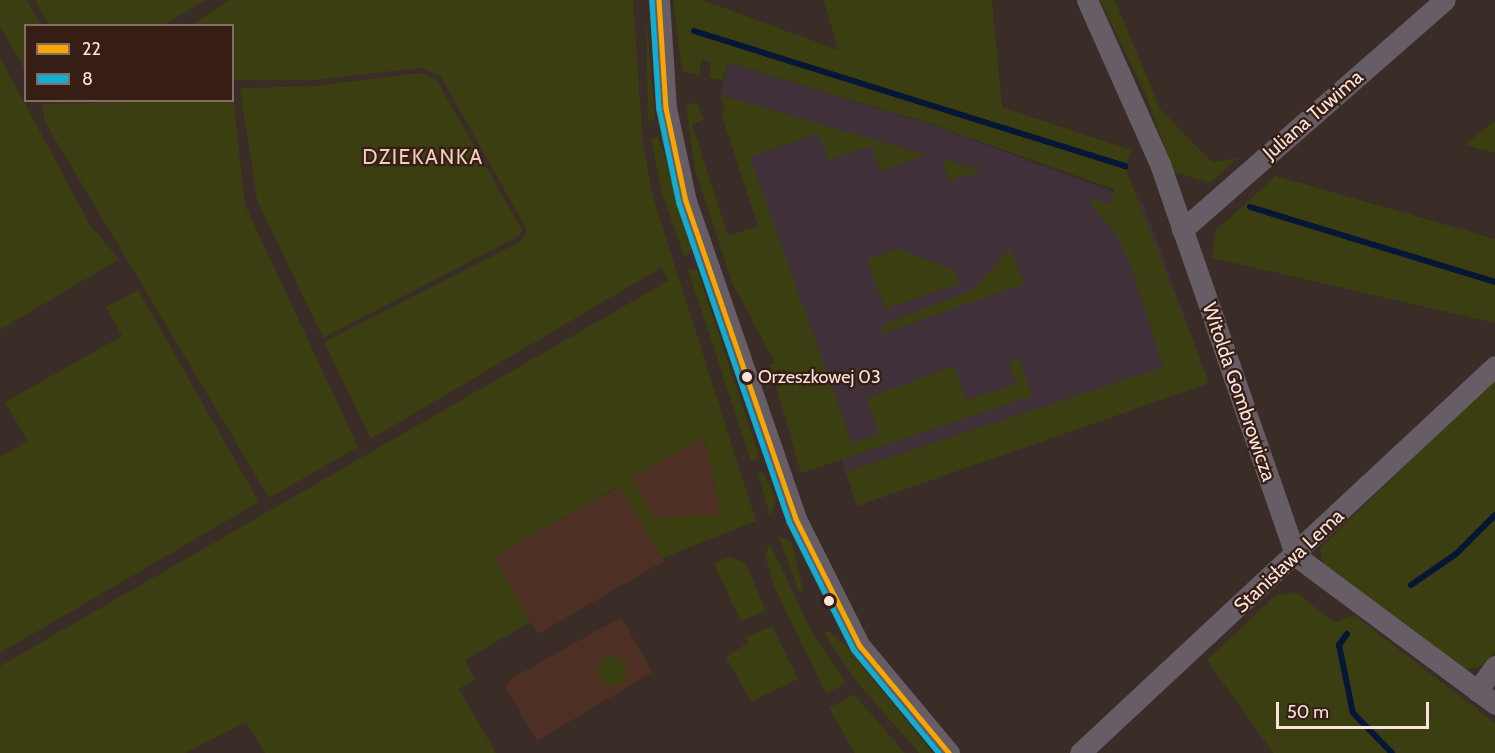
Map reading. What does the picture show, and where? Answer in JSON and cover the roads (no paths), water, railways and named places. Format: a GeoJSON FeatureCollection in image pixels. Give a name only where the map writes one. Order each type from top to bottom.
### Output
{"type":"FeatureCollection","features":[{"type":"Feature","properties":{"kind":"street"},"geometry":{"type":"LineString","coordinates":[[660,0],[666,108],[686,201],[796,519],[860,646],[949,753]]}},
{"type":"Feature","properties":{"kind":"street","name":"Witolda Gombrowicza"},"geometry":{"type":"LineString","coordinates":[[1087,0],[1127,80],[1296,556]]}},
{"type":"Feature","properties":{"kind":"street","name":"Juliana Tuwima"},"geometry":{"type":"LineString","coordinates":[[1182,230],[1445,0]]}},
{"type":"Feature","properties":{"kind":"street","name":"Stanisława Lema"},"geometry":{"type":"LineString","coordinates":[[1080,753],[1296,556],[1495,366]]}},
{"type":"Feature","properties":{"kind":"street"},"geometry":{"type":"LineString","coordinates":[[1296,556],[1495,704]]}},
{"type":"Feature","properties":{"kind":"street"},"geometry":{"type":"LineString","coordinates":[[1477,691],[1495,666]]}},
{"type":"Feature","properties":{"kind":"waterway"},"geometry":{"type":"LineString","coordinates":[[694,31],[1125,166]]}},
{"type":"Feature","properties":{"kind":"waterway"},"geometry":{"type":"LineString","coordinates":[[1250,207],[1495,282]]}},
{"type":"Feature","properties":{"kind":"waterway"},"geometry":{"type":"LineString","coordinates":[[1411,585],[1456,554],[1495,515]]}},
{"type":"Feature","properties":{"kind":"waterway"},"geometry":{"type":"LineString","coordinates":[[1347,634],[1339,645],[1353,713],[1392,753]]}},
{"type":"Feature","properties":{"kind":"place","name":"Orzeszkowej 03"},"geometry":{"type":"Point","coordinates":[747,377]}},
{"type":"Feature","properties":{"kind":"district","name":"DZIEKANKA"},"geometry":{"type":"Point","coordinates":[423,157]}}]}
